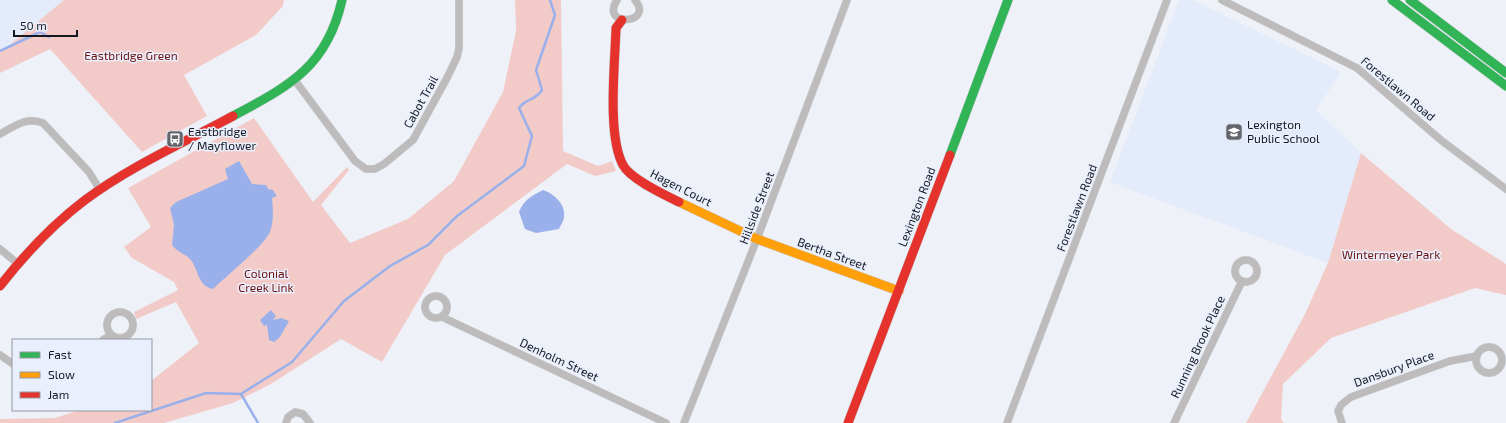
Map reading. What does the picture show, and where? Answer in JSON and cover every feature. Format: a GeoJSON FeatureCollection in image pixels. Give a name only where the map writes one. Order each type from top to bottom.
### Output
{"type":"FeatureCollection","features":[{"type":"Feature","properties":{"kind":"street"},"geometry":{"type":"LineString","coordinates":[[0,286],[17,263],[67,214],[100,190],[150,160],[245,110],[308,69],[331,35],[342,0]]}},
{"type":"Feature","properties":{"kind":"street","name":"Cabot Trail"},"geometry":{"type":"LineString","coordinates":[[294,79],[355,162],[366,169],[375,169],[384,164],[413,140],[448,76],[459,48],[459,0]]}},
{"type":"Feature","properties":{"kind":"street"},"geometry":{"type":"LineString","coordinates":[[617,0],[614,6],[614,11],[622,20],[630,20],[637,14],[638,7],[635,0]]}},
{"type":"Feature","properties":{"kind":"street","name":"Hillside Street"},"geometry":{"type":"LineString","coordinates":[[684,423],[757,239],[847,0]]}},
{"type":"Feature","properties":{"kind":"street","name":"Lexington Road"},"geometry":{"type":"LineString","coordinates":[[848,423],[1008,0]]}},
{"type":"Feature","properties":{"kind":"street","name":"Forestlawn Road"},"geometry":{"type":"LineString","coordinates":[[1007,423],[1167,0]]}},
{"type":"Feature","properties":{"kind":"street","name":"Forestlawn Road"},"geometry":{"type":"LineString","coordinates":[[1222,0],[1357,68],[1442,141],[1506,189]]}},
{"type":"Feature","properties":{"kind":"street"},"geometry":{"type":"LineString","coordinates":[[1392,0],[1506,86]]}},
{"type":"Feature","properties":{"kind":"street"},"geometry":{"type":"LineString","coordinates":[[1410,0],[1506,73]]}},
{"type":"Feature","properties":{"kind":"street","name":"Hagen Court"},"geometry":{"type":"LineString","coordinates":[[622,20],[616,28],[614,138],[623,166],[653,189],[757,239]]}},
{"type":"Feature","properties":{"kind":"street"},"geometry":{"type":"LineString","coordinates":[[0,134],[24,122],[34,120],[43,123],[89,172],[100,190]]}},
{"type":"Feature","properties":{"kind":"street","name":"Bertha Street"},"geometry":{"type":"LineString","coordinates":[[757,239],[898,291]]}},
{"type":"Feature","properties":{"kind":"street"},"geometry":{"type":"LineString","coordinates":[[0,249],[17,263]]}},
{"type":"Feature","properties":{"kind":"street","name":"Running Brook Place"},"geometry":{"type":"LineString","coordinates":[[1174,423],[1242,281]]}},
{"type":"Feature","properties":{"kind":"street","name":"Denholm Street"},"geometry":{"type":"LineString","coordinates":[[442,317],[666,423]]}},
{"type":"Feature","properties":{"kind":"street"},"geometry":{"type":"LineString","coordinates":[[105,339],[111,335]]}},
{"type":"Feature","properties":{"kind":"street"},"geometry":{"type":"LineString","coordinates":[[0,355],[12,363]]}},
{"type":"Feature","properties":{"kind":"street","name":"Dansbury Place"},"geometry":{"type":"LineString","coordinates":[[1342,423],[1338,411],[1341,404],[1350,397],[1450,361],[1477,356]]}},
{"type":"Feature","properties":{"kind":"street"},"geometry":{"type":"LineString","coordinates":[[286,423],[288,417],[295,412],[303,414],[310,423]]}},
{"type":"Feature","properties":{"kind":"shaded area"},"geometry":{"type":"Polygon","coordinates":[[[0,0],[64,0],[0,53],[0,0]]]}},
{"type":"Feature","properties":{"kind":"shaded area","name":"Lexington Public School"},"geometry":{"type":"Polygon","coordinates":[[[1179,0],[1193,0],[1341,72],[1316,110],[1361,153],[1328,263],[1110,182],[1179,0]]]}},
{"type":"Feature","properties":{"kind":"green space","name":"Eastbridge Green"},"geometry":{"type":"Polygon","coordinates":[[[64,0],[284,0],[283,6],[256,35],[184,75],[207,116],[142,152],[50,49],[0,73],[0,53],[64,0]]]}},
{"type":"Feature","properties":{"kind":"green space","name":"Colonial Creek Link"},"geometry":{"type":"Polygon","coordinates":[[[515,0],[561,0],[563,151],[598,166],[612,161],[616,171],[595,176],[567,164],[445,255],[382,362],[341,339],[271,384],[233,403],[164,423],[0,423],[0,419],[55,418],[76,411],[152,411],[152,380],[199,343],[176,302],[136,319],[134,312],[178,290],[174,282],[132,258],[124,247],[151,227],[128,188],[254,118],[313,202],[347,167],[349,170],[321,205],[350,243],[408,219],[454,181],[503,92],[516,31],[515,0]]]}},
{"type":"Feature","properties":{"kind":"green space","name":"Wintermeyer Park"},"geometry":{"type":"Polygon","coordinates":[[[1361,153],[1451,229],[1506,264],[1506,295],[1475,288],[1331,338],[1283,384],[1281,419],[1284,423],[1246,423],[1305,314],[1328,263],[1361,153]]]}},
{"type":"Feature","properties":{"kind":"water"},"geometry":{"type":"Polygon","coordinates":[[[239,161],[252,184],[266,185],[269,190],[272,189],[277,196],[272,198],[272,224],[270,232],[260,245],[213,289],[201,281],[190,259],[172,245],[174,225],[170,208],[176,202],[228,179],[225,169],[239,161]]]}},
{"type":"Feature","properties":{"kind":"water"},"geometry":{"type":"Polygon","coordinates":[[[543,190],[555,197],[561,204],[564,212],[564,219],[559,229],[536,233],[525,229],[519,212],[523,204],[528,199],[543,190]]]}},
{"type":"Feature","properties":{"kind":"water"},"geometry":{"type":"Polygon","coordinates":[[[271,310],[276,316],[273,320],[281,318],[289,321],[280,337],[274,342],[269,340],[267,325],[264,326],[260,320],[271,310]]]}},
{"type":"Feature","properties":{"kind":"waterway"},"geometry":{"type":"LineString","coordinates":[[152,411],[206,393],[241,394],[292,362],[344,301],[390,266],[428,245],[457,216],[524,166],[532,136],[519,108],[539,94],[542,90],[536,70],[555,15],[550,0]]}},
{"type":"Feature","properties":{"kind":"waterway"},"geometry":{"type":"LineString","coordinates":[[0,51],[40,32],[49,37]]}},
{"type":"Feature","properties":{"kind":"waterway"},"geometry":{"type":"LineString","coordinates":[[241,394],[258,423]]}},
{"type":"Feature","properties":{"kind":"waterway"},"geometry":{"type":"LineString","coordinates":[[115,423],[151,411]]}},
{"type":"Feature","properties":{"kind":"traffic: fast"},"geometry":{"type":"LineString","coordinates":[[233,116],[272,95],[303,72],[316,58],[327,42],[342,0]]}},
{"type":"Feature","properties":{"kind":"traffic: fast"},"geometry":{"type":"LineString","coordinates":[[950,155],[1008,0]]}},
{"type":"Feature","properties":{"kind":"traffic: fast"},"geometry":{"type":"LineString","coordinates":[[1392,0],[1506,86]]}},
{"type":"Feature","properties":{"kind":"traffic: fast"},"geometry":{"type":"LineString","coordinates":[[1410,0],[1506,73]]}},
{"type":"Feature","properties":{"kind":"traffic: slow"},"geometry":{"type":"LineString","coordinates":[[679,202],[757,239],[899,291]]}},
{"type":"Feature","properties":{"kind":"traffic: jam"},"geometry":{"type":"LineString","coordinates":[[622,20],[616,28],[613,99],[613,118],[618,152],[623,165],[633,176],[648,186],[679,202]]}},
{"type":"Feature","properties":{"kind":"traffic: jam"},"geometry":{"type":"LineString","coordinates":[[0,286],[40,240],[61,219],[85,200],[120,176],[233,116]]}},
{"type":"Feature","properties":{"kind":"traffic: jam"},"geometry":{"type":"LineString","coordinates":[[848,423],[950,155]]}},
{"type":"Feature","properties":{"kind":"place","name":"Lexington Public School"},"geometry":{"type":"Point","coordinates":[1234,132]}},
{"type":"Feature","properties":{"kind":"place","name":"Eastbridge / Mayflower"},"geometry":{"type":"Point","coordinates":[175,139]}}]}
